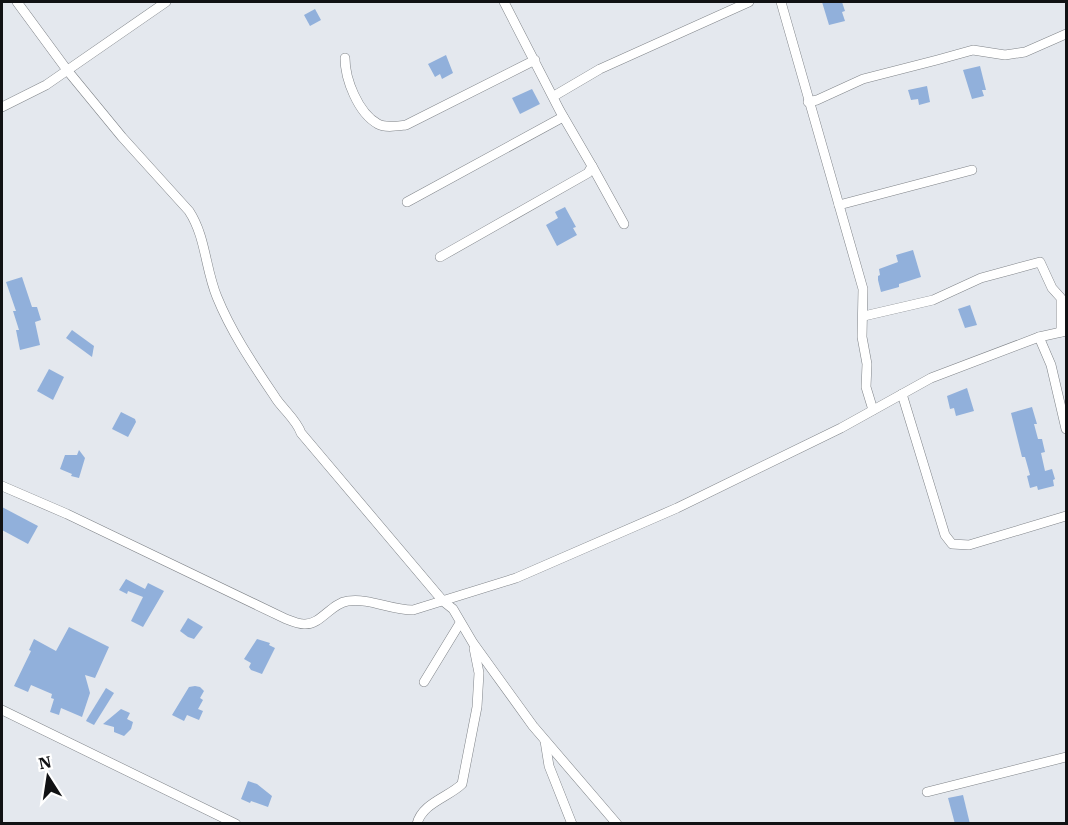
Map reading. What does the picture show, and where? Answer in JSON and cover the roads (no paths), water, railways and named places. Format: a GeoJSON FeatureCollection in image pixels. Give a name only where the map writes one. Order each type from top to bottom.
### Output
{"type":"FeatureCollection","features":[{"type":"Feature","properties":{"kind":"street"},"geometry":{"type":"LineString","coordinates":[[17,2],[67,70],[196,222],[201,234],[210,278],[221,305],[247,354],[284,410],[299,427],[301,434],[443,601],[453,609],[473,643],[545,740],[617,824]]}},
{"type":"Feature","properties":{"kind":"street"},"geometry":{"type":"LineString","coordinates":[[504,2],[563,117],[624,224]]}},
{"type":"Feature","properties":{"kind":"street"},"geometry":{"type":"LineString","coordinates":[[554,96],[600,69],[748,2]]}},
{"type":"Feature","properties":{"kind":"street"},"geometry":{"type":"LineString","coordinates":[[781,2],[863,289],[862,337],[867,364],[866,387],[873,410]]}},
{"type":"Feature","properties":{"kind":"street"},"geometry":{"type":"LineString","coordinates":[[2,107],[46,85],[160,3]]}},
{"type":"Feature","properties":{"kind":"street"},"geometry":{"type":"LineString","coordinates":[[808,102],[863,79],[946,57],[973,50],[1005,55],[1025,52],[1066,34]]}},
{"type":"Feature","properties":{"kind":"street"},"geometry":{"type":"LineString","coordinates":[[345,58],[348,84],[366,114],[378,124],[385,126],[406,125],[535,60]]}},
{"type":"Feature","properties":{"kind":"street"},"geometry":{"type":"LineString","coordinates":[[407,202],[563,117]]}},
{"type":"Feature","properties":{"kind":"street"},"geometry":{"type":"LineString","coordinates":[[440,257],[588,172],[592,166]]}},
{"type":"Feature","properties":{"kind":"street"},"geometry":{"type":"LineString","coordinates":[[839,205],[972,170]]}},
{"type":"Feature","properties":{"kind":"street"},"geometry":{"type":"LineString","coordinates":[[2,486],[67,514],[286,619],[301,624],[311,623],[344,601],[369,601],[403,610],[412,610],[516,578],[677,508],[841,428],[932,378],[1064,331],[1061,298],[1052,288],[1040,262],[981,278],[933,300],[864,316]]}},
{"type":"Feature","properties":{"kind":"street"},"geometry":{"type":"LineString","coordinates":[[1039,338],[1051,365],[1066,429]]}},
{"type":"Feature","properties":{"kind":"street"},"geometry":{"type":"LineString","coordinates":[[902,394],[945,535],[952,544],[969,545],[1066,516]]}},
{"type":"Feature","properties":{"kind":"street"},"geometry":{"type":"LineString","coordinates":[[424,682],[460,623]]}},
{"type":"Feature","properties":{"kind":"street"},"geometry":{"type":"LineString","coordinates":[[417,824],[427,807],[454,792],[462,784],[477,707],[479,673],[473,643]]}},
{"type":"Feature","properties":{"kind":"street"},"geometry":{"type":"LineString","coordinates":[[2,710],[237,824]]}},
{"type":"Feature","properties":{"kind":"street"},"geometry":{"type":"LineString","coordinates":[[545,740],[549,766],[572,824]]}},
{"type":"Feature","properties":{"kind":"street"},"geometry":{"type":"LineString","coordinates":[[927,792],[1066,758]]}}]}
